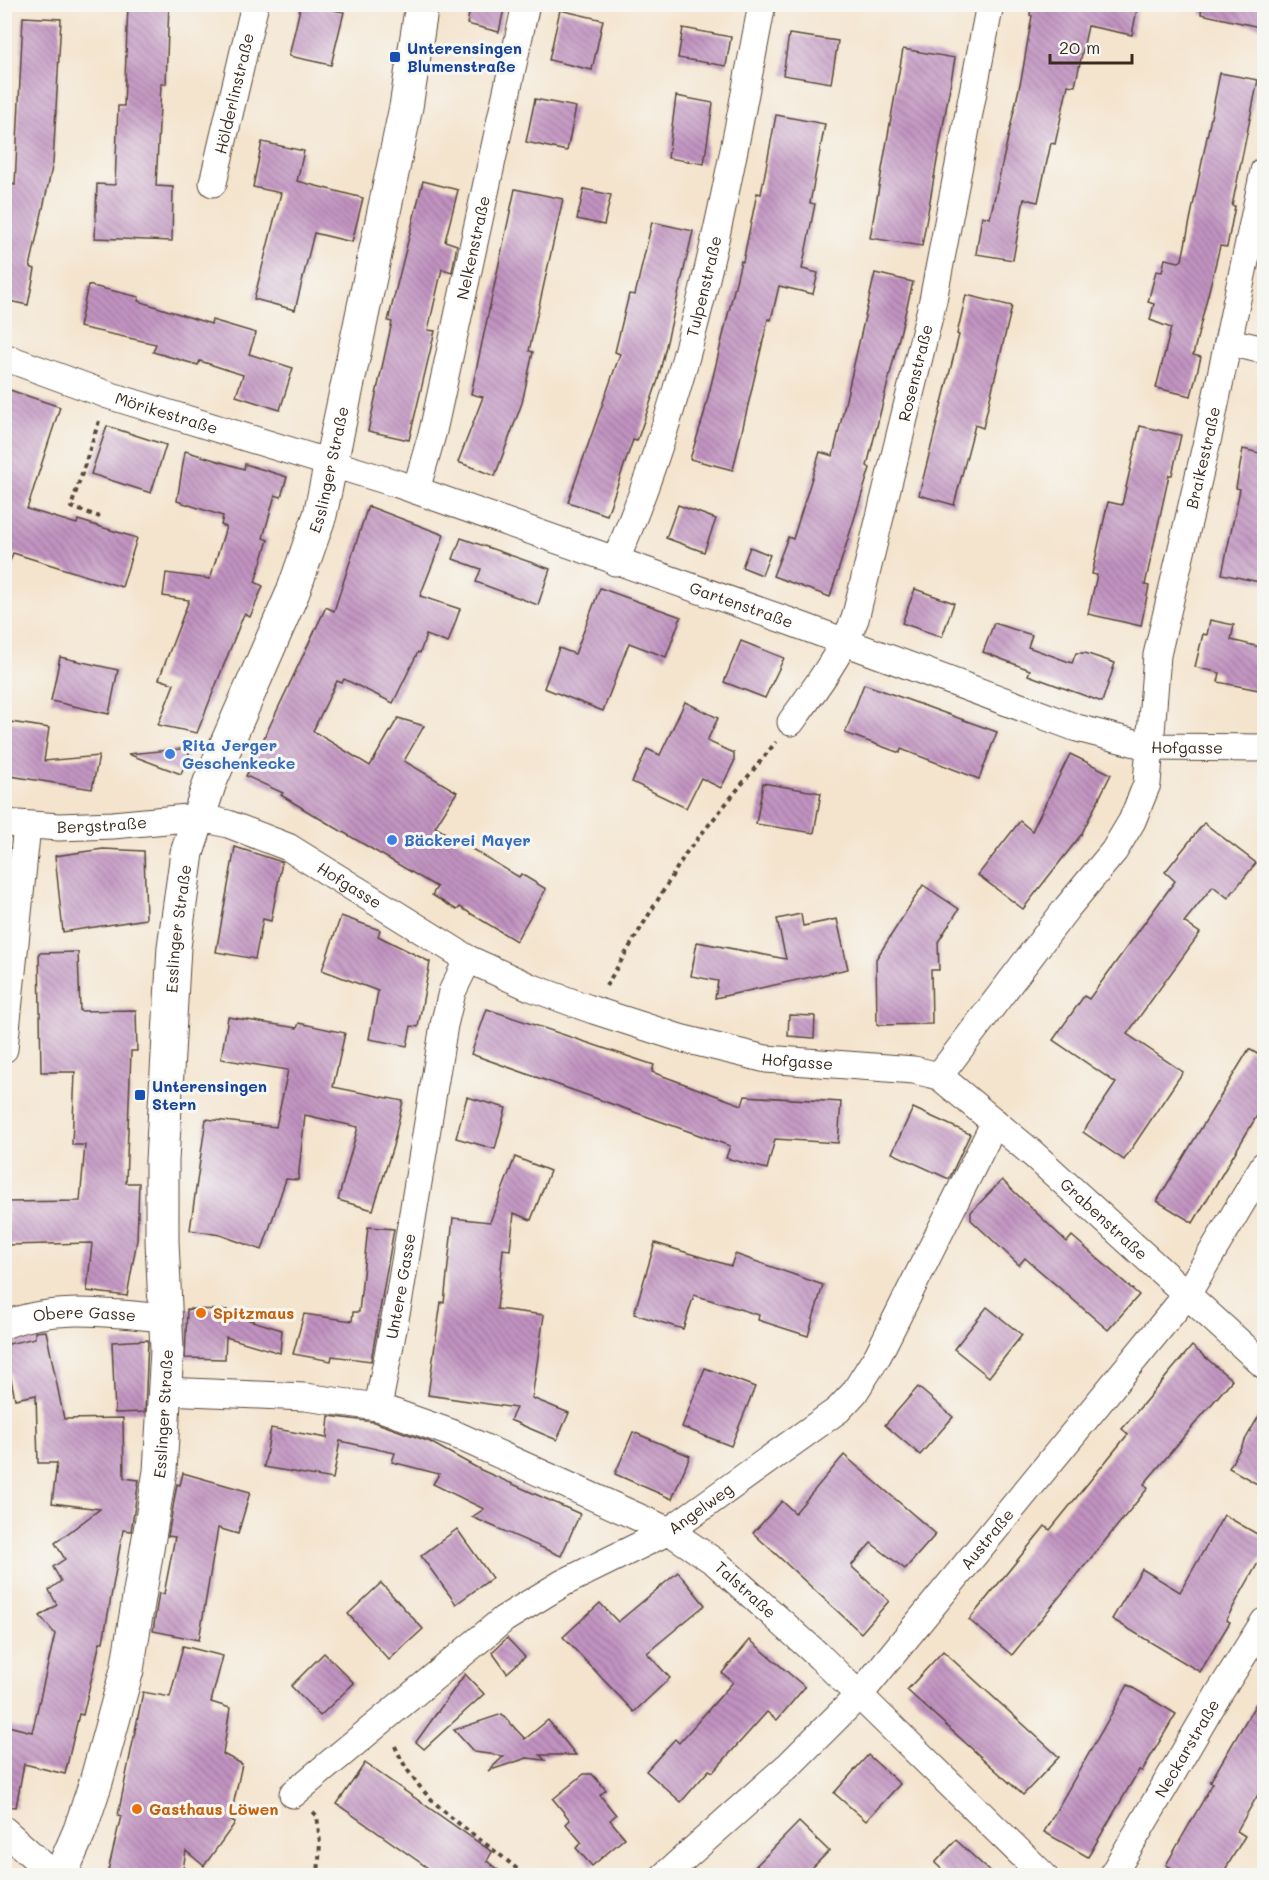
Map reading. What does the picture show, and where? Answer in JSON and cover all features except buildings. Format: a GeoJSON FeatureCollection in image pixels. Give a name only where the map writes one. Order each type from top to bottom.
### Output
{"type":"FeatureCollection","features":[{"type":"Feature","properties":{"kind":"street","name":"Hölderlinstraße"},"geometry":{"type":"LineString","coordinates":[[213,183],[255,4]]}},
{"type":"Feature","properties":{"kind":"street","name":"Esslinger Straße"},"geometry":{"type":"LineString","coordinates":[[58,1875],[80,1830],[127,1670],[160,1471],[166,1391],[166,1318],[161,1207],[172,987],[181,885],[198,817],[222,751],[310,549],[332,465],[406,107],[422,4]]}},
{"type":"Feature","properties":{"kind":"street","name":"Nelkenstraße"},"geometry":{"type":"LineString","coordinates":[[417,490],[434,431],[526,4]]}},
{"type":"Feature","properties":{"kind":"street","name":"Tulpenstraße"},"geometry":{"type":"LineString","coordinates":[[615,562],[656,460],[701,304],[731,168],[762,4]]}},
{"type":"Feature","properties":{"kind":"street","name":"Rosenstraße"},"geometry":{"type":"LineString","coordinates":[[791,722],[845,642],[865,581],[933,300],[990,4]]}},
{"type":"Feature","properties":{"kind":"street","name":"Braikestraße"},"geometry":{"type":"LineString","coordinates":[[1151,747],[1153,689],[1157,656],[1229,342],[1264,171]]}},
{"type":"Feature","properties":{"kind":"street"},"geometry":{"type":"LineString","coordinates":[[1229,342],[1264,350]]}},
{"type":"Feature","properties":{"kind":"street","name":"Mörikestraße"},"geometry":{"type":"LineString","coordinates":[[4,357],[108,395],[332,465]]}},
{"type":"Feature","properties":{"kind":"street","name":"Gartenstraße"},"geometry":{"type":"LineString","coordinates":[[332,465],[417,490],[845,642],[1049,719],[1151,747]]}},
{"type":"Feature","properties":{"kind":"street","name":"Hofgasse"},"geometry":{"type":"LineString","coordinates":[[198,817],[238,827],[288,847],[468,958],[530,987],[593,1010],[680,1038],[766,1059],[914,1070],[939,1076],[1125,836],[1147,784],[1151,747],[1264,748]]}},
{"type":"Feature","properties":{"kind":"street","name":"Bergstraße"},"geometry":{"type":"LineString","coordinates":[[16,824],[113,825],[198,817]]}},
{"type":"Feature","properties":{"kind":"street"},"geometry":{"type":"LineString","coordinates":[[4,1049],[16,824]]}},
{"type":"Feature","properties":{"kind":"street","name":"Untere Gasse"},"geometry":{"type":"LineString","coordinates":[[378,1407],[399,1298],[444,1025],[452,992],[468,958]]}},
{"type":"Feature","properties":{"kind":"street","name":"Grabenstraße"},"geometry":{"type":"LineString","coordinates":[[939,1076],[1058,1176],[1186,1296],[1264,1365]]}},
{"type":"Feature","properties":{"kind":"street","name":"Angelweg"},"geometry":{"type":"LineString","coordinates":[[293,1794],[473,1643],[534,1599],[669,1531],[818,1425],[855,1393],[878,1355],[994,1122]]}},
{"type":"Feature","properties":{"kind":"street","name":"Austraße"},"geometry":{"type":"LineString","coordinates":[[664,1875],[790,1764],[860,1694],[1186,1296],[1264,1165]]}},
{"type":"Feature","properties":{"kind":"street","name":"Obere Gasse"},"geometry":{"type":"LineString","coordinates":[[4,1325],[23,1318],[57,1312],[166,1318]]}},
{"type":"Feature","properties":{"kind":"street"},"geometry":{"type":"LineString","coordinates":[[166,1391],[305,1397],[378,1407]]}},
{"type":"Feature","properties":{"kind":"street","name":"Talstraße"},"geometry":{"type":"LineString","coordinates":[[378,1407],[454,1434],[669,1531],[715,1562],[860,1694],[1044,1875]]}},
{"type":"Feature","properties":{"kind":"street","name":"Neckarstraße"},"geometry":{"type":"LineString","coordinates":[[1112,1875],[1218,1695],[1264,1622]]}},
{"type":"Feature","properties":{"kind":"street"},"geometry":{"type":"LineString","coordinates":[[4,1830],[58,1875]]}},
{"type":"Feature","properties":{"kind":"path"},"geometry":{"type":"LineString","coordinates":[[100,518],[71,507],[108,395]]}},
{"type":"Feature","properties":{"kind":"path"},"geometry":{"type":"LineString","coordinates":[[593,1010],[635,934],[686,853],[791,722]]}},
{"type":"Feature","properties":{"kind":"path"},"geometry":{"type":"LineString","coordinates":[[379,1723],[417,1786],[440,1808],[525,1875]]}},
{"type":"Feature","properties":{"kind":"path"},"geometry":{"type":"LineString","coordinates":[[293,1794],[317,1816],[320,1843],[318,1875]]}},
{"type":"Feature","properties":{"kind":"place","name":"Unterensingen Blumenstraße"},"geometry":{"type":"Point","coordinates":[395,57]}},
{"type":"Feature","properties":{"kind":"place","name":"Rita Jerger Geschenkecke"},"geometry":{"type":"Point","coordinates":[170,754]}},
{"type":"Feature","properties":{"kind":"place","name":"Bäckerei Mayer"},"geometry":{"type":"Point","coordinates":[392,840]}},
{"type":"Feature","properties":{"kind":"place","name":"Unterensingen Stern"},"geometry":{"type":"Point","coordinates":[140,1095]}},
{"type":"Feature","properties":{"kind":"place","name":"Spitzmaus"},"geometry":{"type":"Point","coordinates":[201,1313]}},
{"type":"Feature","properties":{"kind":"place","name":"Gasthaus Löwen"},"geometry":{"type":"Point","coordinates":[137,1809]}}]}
